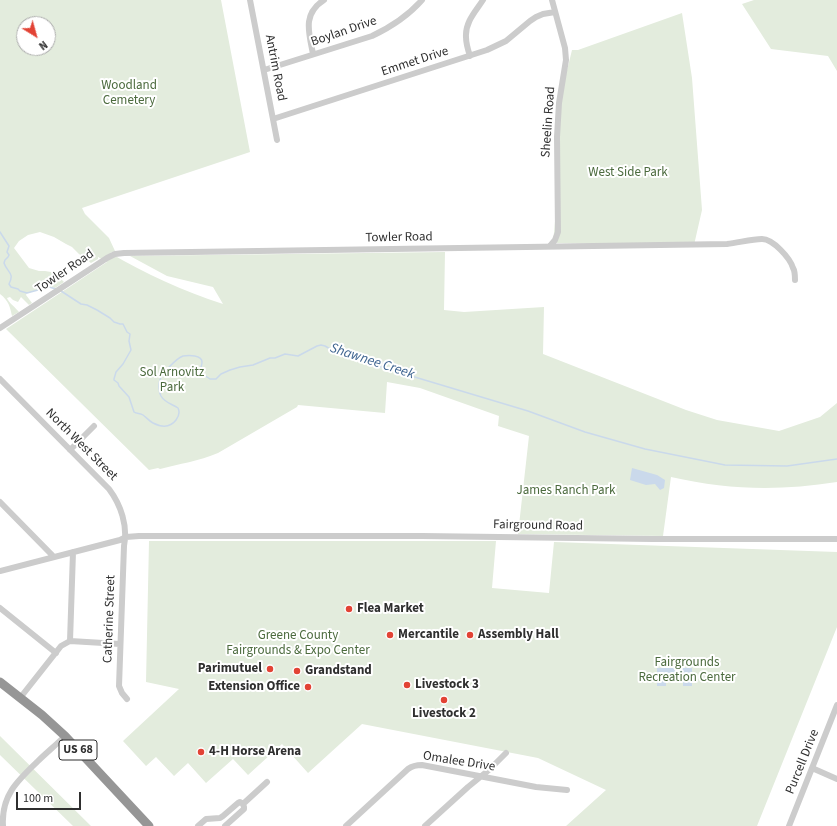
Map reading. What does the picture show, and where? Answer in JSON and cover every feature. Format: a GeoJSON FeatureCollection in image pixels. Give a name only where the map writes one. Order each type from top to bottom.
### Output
{"type":"FeatureCollection","features":[{"type":"Feature","properties":{"kind":"highway","name":"US 68"},"geometry":{"type":"LineString","coordinates":[[0,682],[42,715],[65,736],[149,826]]}},
{"type":"Feature","properties":{"kind":"street","name":"Antrim Road"},"geometry":{"type":"LineString","coordinates":[[250,0],[277,140]]}},
{"type":"Feature","properties":{"kind":"street"},"geometry":{"type":"LineString","coordinates":[[313,54],[309,31],[309,20],[315,8],[324,0]]}},
{"type":"Feature","properties":{"kind":"street","name":"Boylan Drive"},"geometry":{"type":"LineString","coordinates":[[264,70],[372,36],[401,20],[422,0]]}},
{"type":"Feature","properties":{"kind":"street"},"geometry":{"type":"LineString","coordinates":[[470,56],[466,39],[466,30],[472,16],[484,0]]}},
{"type":"Feature","properties":{"kind":"street","name":"Sheelin Road"},"geometry":{"type":"LineString","coordinates":[[550,246],[555,240],[558,232],[557,137],[559,103],[566,60],[565,48],[552,0]]}},
{"type":"Feature","properties":{"kind":"street","name":"Emmet Drive"},"geometry":{"type":"LineString","coordinates":[[273,119],[487,50],[511,37],[524,25],[536,17],[555,12]]}},
{"type":"Feature","properties":{"kind":"street","name":"Towler Road"},"geometry":{"type":"LineString","coordinates":[[0,328],[107,258],[115,254],[124,253],[727,244],[754,239],[764,239],[773,243],[783,252],[793,268],[795,280]]}},
{"type":"Feature","properties":{"kind":"street","name":"North West Street"},"geometry":{"type":"LineString","coordinates":[[0,379],[109,489],[121,509],[126,537]]}},
{"type":"Feature","properties":{"kind":"street"},"geometry":{"type":"LineString","coordinates":[[70,450],[94,426]]}},
{"type":"Feature","properties":{"kind":"street"},"geometry":{"type":"LineString","coordinates":[[0,502],[54,557]]}},
{"type":"Feature","properties":{"kind":"street","name":"Fairground Road"},"geometry":{"type":"LineString","coordinates":[[0,571],[120,540],[126,537],[139,536],[422,536],[837,540]]}},
{"type":"Feature","properties":{"kind":"street","name":"Catherine Street"},"geometry":{"type":"LineString","coordinates":[[126,537],[124,546],[119,686],[127,699]]}},
{"type":"Feature","properties":{"kind":"street"},"geometry":{"type":"LineString","coordinates":[[70,641],[73,552]]}},
{"type":"Feature","properties":{"kind":"street"},"geometry":{"type":"LineString","coordinates":[[0,608],[56,653]]}},
{"type":"Feature","properties":{"kind":"street"},"geometry":{"type":"LineString","coordinates":[[20,698],[63,644],[70,641],[120,644]]}},
{"type":"Feature","properties":{"kind":"street","name":"Purcell Drive"},"geometry":{"type":"LineString","coordinates":[[789,826],[837,705]]}},
{"type":"Feature","properties":{"kind":"street"},"geometry":{"type":"LineString","coordinates":[[3,826],[3,800],[17,781],[65,736]]}},
{"type":"Feature","properties":{"kind":"street"},"geometry":{"type":"LineString","coordinates":[[425,826],[506,753]]}},
{"type":"Feature","properties":{"kind":"street","name":"Omalee Drive"},"geometry":{"type":"LineString","coordinates":[[346,826],[413,766],[422,765],[536,787],[567,790]]}},
{"type":"Feature","properties":{"kind":"street"},"geometry":{"type":"LineString","coordinates":[[812,768],[837,779]]}},
{"type":"Feature","properties":{"kind":"street"},"geometry":{"type":"LineString","coordinates":[[243,804],[268,782]]}},
{"type":"Feature","properties":{"kind":"street"},"geometry":{"type":"LineString","coordinates":[[198,826],[206,819],[220,818],[240,802],[243,804]]}},
{"type":"Feature","properties":{"kind":"street"},"geometry":{"type":"LineString","coordinates":[[225,826],[244,809],[243,804]]}},
{"type":"Feature","properties":{"kind":"green space"},"geometry":{"type":"Polygon","coordinates":[[[0,0],[221,0],[250,152],[82,208],[85,214],[109,238],[115,251],[110,253],[165,282],[223,304],[213,287],[167,276],[130,256],[445,252],[444,310],[464,312],[544,307],[543,354],[686,410],[717,420],[779,431],[820,417],[837,403],[837,482],[795,487],[754,488],[713,485],[671,477],[663,536],[518,534],[529,436],[498,426],[499,416],[420,388],[387,382],[385,413],[298,405],[297,407],[218,453],[189,462],[149,470],[6,329],[107,262],[98,257],[98,259],[91,263],[72,247],[54,237],[40,232],[28,235],[19,241],[14,248],[29,268],[51,272],[55,277],[64,282],[55,288],[49,287],[27,293],[26,295],[32,303],[29,305],[21,297],[18,302],[10,297],[7,298],[19,312],[12,316],[10,307],[0,294],[0,0]]]}},
{"type":"Feature","properties":{"kind":"green space"},"geometry":{"type":"Polygon","coordinates":[[[754,0],[837,0],[837,71],[828,56],[771,49],[742,4],[754,0]]]}},
{"type":"Feature","properties":{"kind":"green space","name":"West Side Park"},"geometry":{"type":"Polygon","coordinates":[[[682,13],[692,78],[702,210],[694,245],[553,243],[558,188],[559,103],[572,50],[578,50],[682,13]]]}},
{"type":"Feature","properties":{"kind":"green space"},"geometry":{"type":"Polygon","coordinates":[[[149,541],[496,541],[492,588],[549,593],[554,542],[837,552],[837,627],[757,826],[566,826],[606,790],[538,758],[362,724],[308,773],[282,744],[248,775],[233,759],[206,783],[188,763],[174,776],[156,757],[146,766],[123,741],[179,689],[146,682],[149,541]]]}},
{"type":"Feature","properties":{"kind":"green space"},"geometry":{"type":"Polygon","coordinates":[[[0,736],[91,826],[73,826],[0,755],[0,736]]]}},
{"type":"Feature","properties":{"kind":"water"},"geometry":{"type":"Polygon","coordinates":[[[632,468],[657,475],[665,480],[664,488],[660,490],[655,484],[646,485],[630,480],[632,468]]]}},
{"type":"Feature","properties":{"kind":"water"},"geometry":{"type":"Polygon","coordinates":[[[657,668],[692,668],[692,686],[683,686],[683,679],[666,680],[666,686],[657,686],[657,668]]]}},
{"type":"Feature","properties":{"kind":"waterway","name":"Shawnee Creek"},"geometry":{"type":"LineString","coordinates":[[0,232],[9,246],[7,252],[9,255],[4,263],[11,275],[9,284],[11,287],[27,293],[49,287],[56,289]]}},
{"type":"Feature","properties":{"kind":"waterway","name":"Shawnee Creek"},"geometry":{"type":"LineString","coordinates":[[61,291],[81,304],[97,310],[114,322],[123,324],[127,332],[130,334],[129,341],[131,350],[123,364],[116,372],[114,380],[129,397],[134,412],[142,414],[152,422],[159,425],[168,426],[174,423],[178,416],[178,408],[167,402],[161,396],[159,384],[161,377],[166,370],[183,356],[200,358],[202,362],[201,368],[204,375],[210,379],[216,379],[221,374],[230,370],[253,365],[285,354],[298,356],[321,345],[368,363],[528,411],[585,432],[645,449],[725,465],[787,466],[837,459]]}},
{"type":"Feature","properties":{"kind":"place","name":"Flea Market"},"geometry":{"type":"Point","coordinates":[349,609]}},
{"type":"Feature","properties":{"kind":"place","name":"Mercantile"},"geometry":{"type":"Point","coordinates":[390,635]}},
{"type":"Feature","properties":{"kind":"place","name":"Assembly Hall"},"geometry":{"type":"Point","coordinates":[470,635]}},
{"type":"Feature","properties":{"kind":"place","name":"Parimutuel"},"geometry":{"type":"Point","coordinates":[270,669]}},
{"type":"Feature","properties":{"kind":"place","name":"Grandstand"},"geometry":{"type":"Point","coordinates":[297,671]}},
{"type":"Feature","properties":{"kind":"place","name":"Livestock 3"},"geometry":{"type":"Point","coordinates":[407,685]}},
{"type":"Feature","properties":{"kind":"place","name":"Extension Office"},"geometry":{"type":"Point","coordinates":[308,687]}},
{"type":"Feature","properties":{"kind":"place","name":"Livestock 2"},"geometry":{"type":"Point","coordinates":[444,700]}},
{"type":"Feature","properties":{"kind":"place","name":"4-H Horse Arena"},"geometry":{"type":"Point","coordinates":[201,752]}},
{"type":"Feature","properties":{"kind":"park label","name":"Woodland Cemetery"},"geometry":{"type":"Point","coordinates":[129,94]}},
{"type":"Feature","properties":{"kind":"park label","name":"Sol Arnovitz Park"},"geometry":{"type":"Point","coordinates":[172,380]}},
{"type":"Feature","properties":{"kind":"park label","name":"James Ranch Park"},"geometry":{"type":"Point","coordinates":[566,491]}},
{"type":"Feature","properties":{"kind":"park label","name":"Greene County Fairgrounds & Expo Center"},"geometry":{"type":"Point","coordinates":[298,644]}},
{"type":"Feature","properties":{"kind":"park label","name":"Fairgrounds Recreation Center"},"geometry":{"type":"Point","coordinates":[687,670]}}]}
